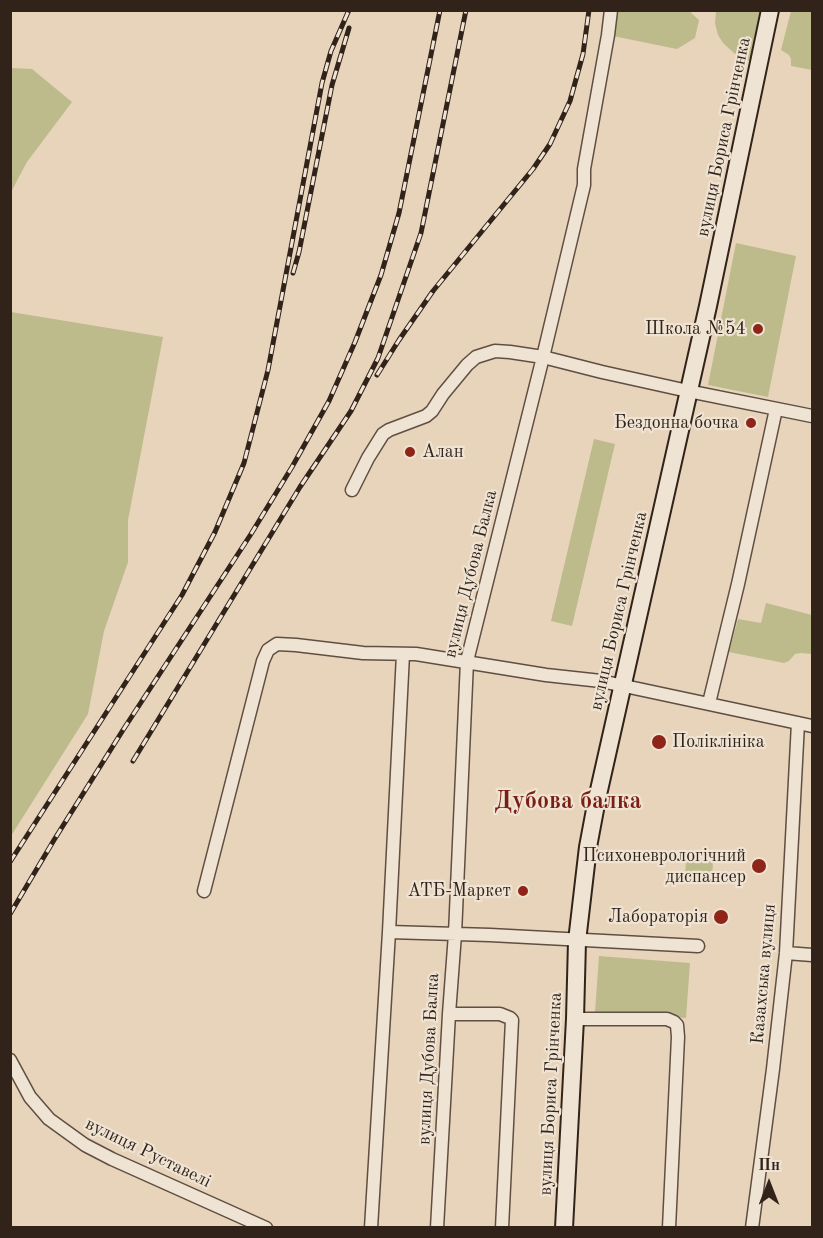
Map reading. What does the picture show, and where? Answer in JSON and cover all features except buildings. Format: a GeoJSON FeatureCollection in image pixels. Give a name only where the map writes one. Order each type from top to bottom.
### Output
{"type":"FeatureCollection","features":[{"type":"Feature","properties":{"kind":"street","name":"вулиця Дубова Балка"},"geometry":{"type":"LineString","coordinates":[[437,1227],[455,934],[467,661],[584,184],[584,169],[611,10]]}},
{"type":"Feature","properties":{"kind":"street","name":"вулиця Бориса Грінченка"},"geometry":{"type":"LineString","coordinates":[[564,1227],[577,940],[584,870],[622,684],[708,306],[770,10]]}},
{"type":"Feature","properties":{"kind":"street"},"geometry":{"type":"LineString","coordinates":[[352,490],[383,434],[426,416],[467,365],[476,357],[495,351],[543,357],[688,391],[813,416]]}},
{"type":"Feature","properties":{"kind":"street"},"geometry":{"type":"LineString","coordinates":[[709,703],[738,584],[776,409]]}},
{"type":"Feature","properties":{"kind":"street"},"geometry":{"type":"LineString","coordinates":[[204,891],[263,661],[268,650],[277,644],[363,653],[416,654],[546,675],[622,684],[813,726]]}},
{"type":"Feature","properties":{"kind":"street"},"geometry":{"type":"LineString","coordinates":[[371,1227],[403,654]]}},
{"type":"Feature","properties":{"kind":"street","name":"Казахська вулиця"},"geometry":{"type":"LineString","coordinates":[[752,1227],[786,953],[798,723]]}},
{"type":"Feature","properties":{"kind":"street"},"geometry":{"type":"LineString","coordinates":[[389,932],[698,946]]}},
{"type":"Feature","properties":{"kind":"street"},"geometry":{"type":"LineString","coordinates":[[786,953],[813,955]]}},
{"type":"Feature","properties":{"kind":"street"},"geometry":{"type":"LineString","coordinates":[[449,1014],[500,1014],[512,1020],[502,1227]]}},
{"type":"Feature","properties":{"kind":"street"},"geometry":{"type":"LineString","coordinates":[[575,1019],[667,1019],[677,1025],[669,1227]]}},
{"type":"Feature","properties":{"kind":"street","name":"вулиця Руставелі"},"geometry":{"type":"LineString","coordinates":[[10,1060],[30,1097],[62,1130],[112,1159],[266,1227]]}},
{"type":"Feature","properties":{"kind":"shaded area"},"geometry":{"type":"Polygon","coordinates":[[[611,11],[689,11],[699,20],[695,38],[677,49],[608,35],[611,11]]]}},
{"type":"Feature","properties":{"kind":"shaded area"},"geometry":{"type":"Polygon","coordinates":[[[716,11],[770,11],[759,64],[734,53],[723,43],[715,23],[716,11]]]}},
{"type":"Feature","properties":{"kind":"shaded area"},"geometry":{"type":"Polygon","coordinates":[[[791,11],[812,11],[812,70],[791,66],[789,55],[781,50],[791,11]]]}},
{"type":"Feature","properties":{"kind":"shaded area"},"geometry":{"type":"Polygon","coordinates":[[[11,68],[32,69],[72,102],[27,162],[11,192],[11,68]]]}},
{"type":"Feature","properties":{"kind":"shaded area"},"geometry":{"type":"Polygon","coordinates":[[[736,243],[796,256],[768,397],[708,385],[736,243]]]}},
{"type":"Feature","properties":{"kind":"shaded area"},"geometry":{"type":"Polygon","coordinates":[[[11,312],[163,337],[128,520],[128,562],[104,631],[88,714],[11,836],[11,312]]]}},
{"type":"Feature","properties":{"kind":"shaded area"},"geometry":{"type":"Polygon","coordinates":[[[594,439],[615,444],[572,626],[551,621],[594,439]]]}},
{"type":"Feature","properties":{"kind":"shaded area"},"geometry":{"type":"Polygon","coordinates":[[[766,603],[812,615],[812,654],[795,654],[784,663],[729,652],[738,619],[761,623],[766,603]]]}},
{"type":"Feature","properties":{"kind":"shaded area"},"geometry":{"type":"Polygon","coordinates":[[[686,860],[713,861],[712,880],[685,879],[686,860]]]}},
{"type":"Feature","properties":{"kind":"shaded area"},"geometry":{"type":"Polygon","coordinates":[[[599,956],[690,963],[686,1018],[595,1012],[599,956]]]}},
{"type":"Feature","properties":{"kind":"railway"},"geometry":{"type":"LineString","coordinates":[[10,862],[182,595],[215,532],[244,463],[268,370],[322,83],[331,51],[349,10]]}},
{"type":"Feature","properties":{"kind":"railway"},"geometry":{"type":"LineString","coordinates":[[10,914],[123,730],[251,534],[329,401],[381,275],[399,213],[440,10]]}},
{"type":"Feature","properties":{"kind":"railway"},"geometry":{"type":"LineString","coordinates":[[133,761],[300,487],[351,411],[378,358],[421,233],[466,10]]}},
{"type":"Feature","properties":{"kind":"railway"},"geometry":{"type":"LineString","coordinates":[[377,375],[433,291],[533,169],[550,144],[570,101],[583,54],[589,10]]}},
{"type":"Feature","properties":{"kind":"railway"},"geometry":{"type":"LineString","coordinates":[[293,273],[332,85],[349,28]]}},
{"type":"Feature","properties":{"kind":"place","name":"Школа №54"},"geometry":{"type":"Point","coordinates":[758,329]}},
{"type":"Feature","properties":{"kind":"place","name":"Бездонна бочка"},"geometry":{"type":"Point","coordinates":[751,423]}},
{"type":"Feature","properties":{"kind":"place","name":"Алан"},"geometry":{"type":"Point","coordinates":[410,452]}},
{"type":"Feature","properties":{"kind":"place","name":"Поліклініка"},"geometry":{"type":"Point","coordinates":[659,742]}},
{"type":"Feature","properties":{"kind":"place","name":"Психоневрологічний диспансер"},"geometry":{"type":"Point","coordinates":[759,866]}},
{"type":"Feature","properties":{"kind":"place","name":"АТБ-Маркет"},"geometry":{"type":"Point","coordinates":[523,891]}},
{"type":"Feature","properties":{"kind":"place","name":"Лабораторія"},"geometry":{"type":"Point","coordinates":[721,917]}},
{"type":"Feature","properties":{"kind":"district","name":"Дубова балка"},"geometry":{"type":"Point","coordinates":[568,802]}}]}
